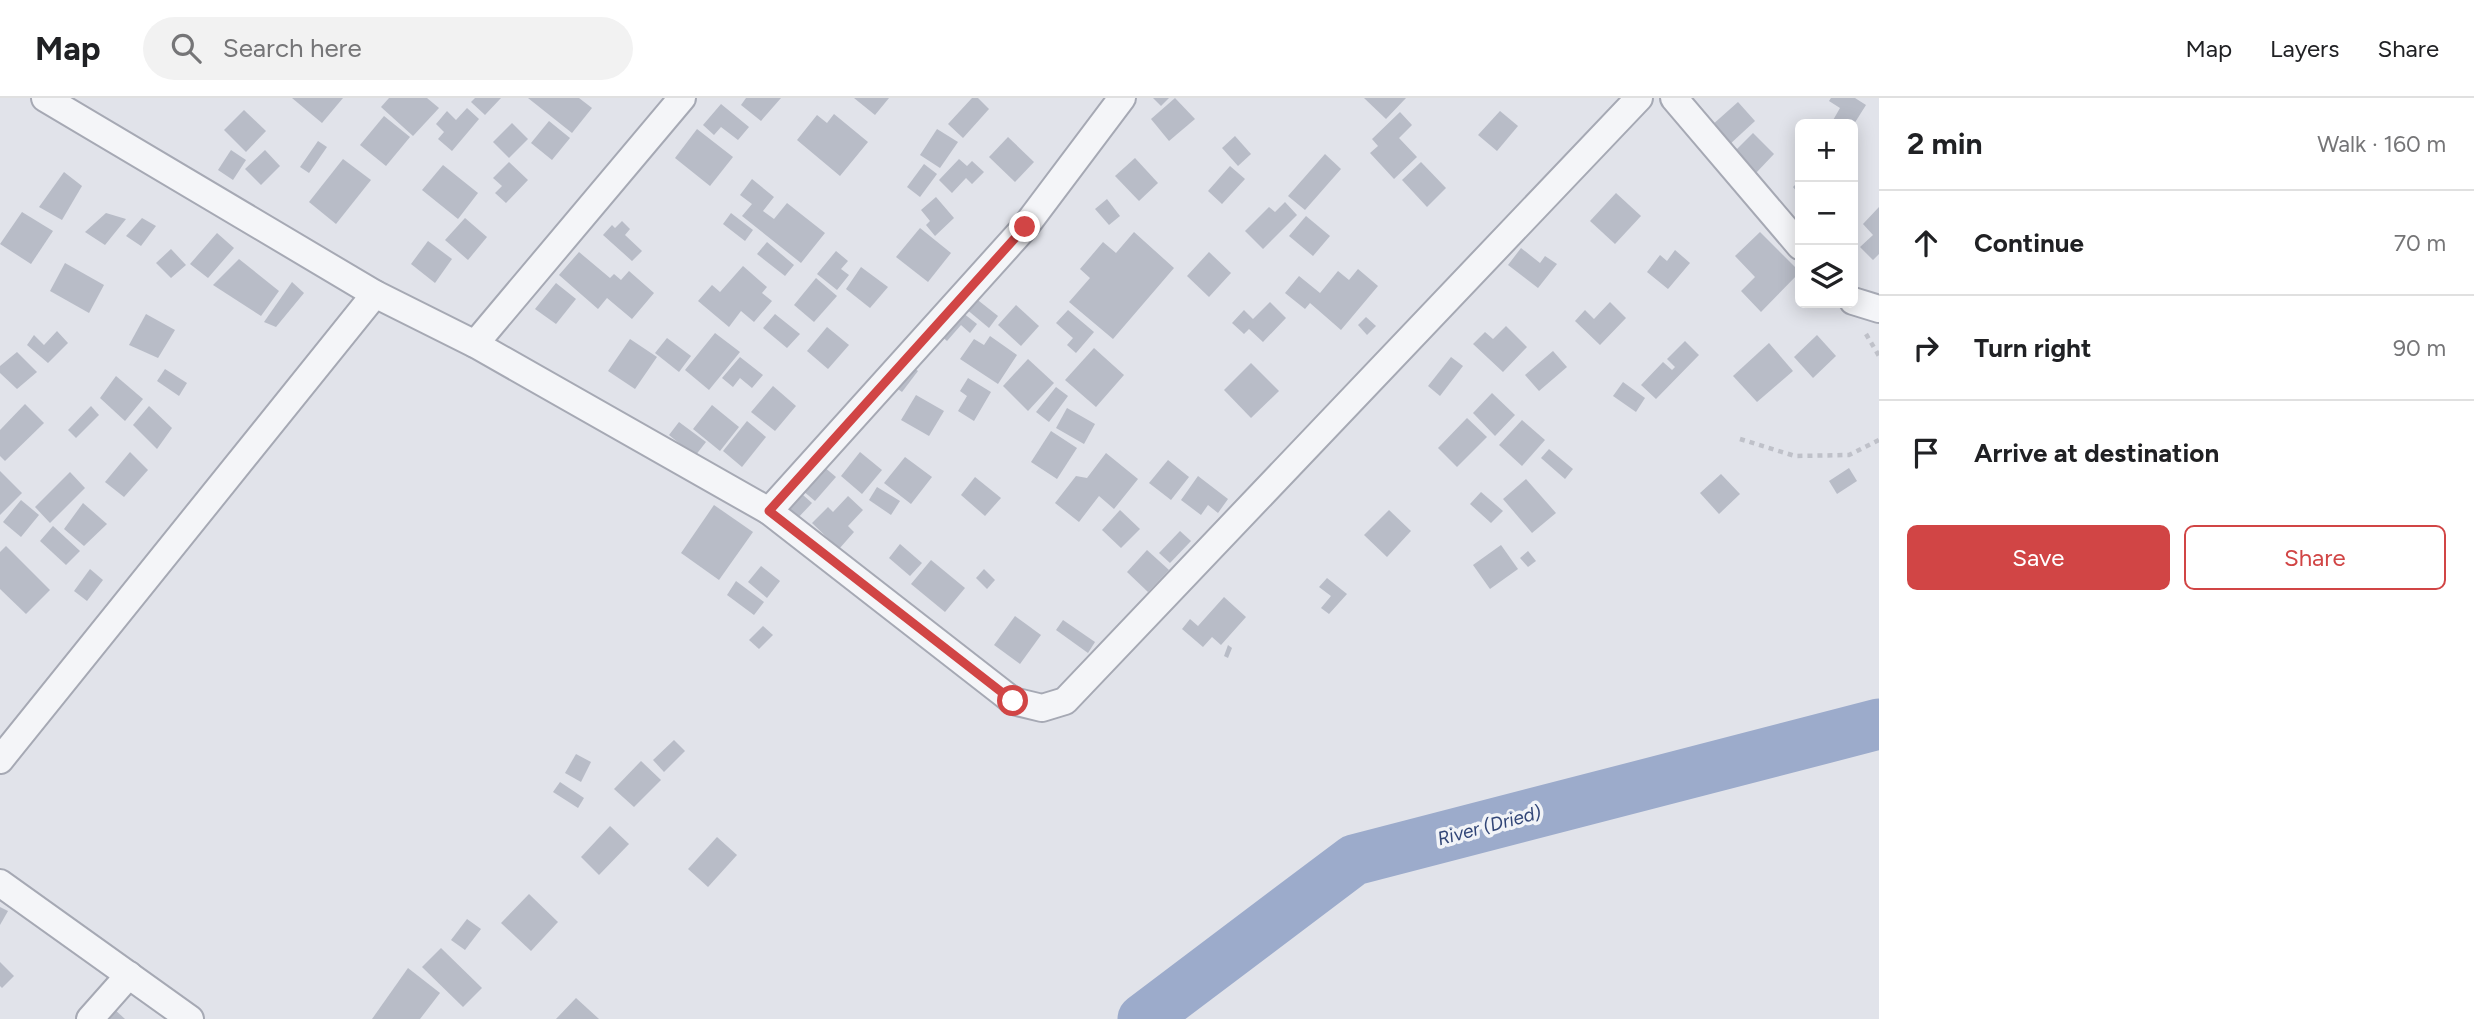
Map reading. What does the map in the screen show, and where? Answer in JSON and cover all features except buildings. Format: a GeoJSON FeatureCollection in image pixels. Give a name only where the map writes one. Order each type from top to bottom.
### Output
{"type":"FeatureCollection","features":[{"type":"Feature","properties":{"kind":"street"},"geometry":{"type":"LineString","coordinates":[[45,98],[375,294],[475,344],[769,511],[1013,701],[1042,708],[1065,701],[1639,98]]}},
{"type":"Feature","properties":{"kind":"street"},"geometry":{"type":"LineString","coordinates":[[475,344],[682,98]]}},
{"type":"Feature","properties":{"kind":"street"},"geometry":{"type":"LineString","coordinates":[[769,511],[1025,227],[1122,98]]}},
{"type":"Feature","properties":{"kind":"street"},"geometry":{"type":"LineString","coordinates":[[1674,98],[1799,245]]}},
{"type":"Feature","properties":{"kind":"street"},"geometry":{"type":"LineString","coordinates":[[0,760],[375,294]]}},
{"type":"Feature","properties":{"kind":"street"},"geometry":{"type":"LineString","coordinates":[[1858,303],[1879,309]]}},
{"type":"Feature","properties":{"kind":"street"},"geometry":{"type":"LineString","coordinates":[[0,883],[190,1019]]}},
{"type":"Feature","properties":{"kind":"street"},"geometry":{"type":"LineString","coordinates":[[90,1019],[129,975]]}},
{"type":"Feature","properties":{"kind":"path"},"geometry":{"type":"LineString","coordinates":[[1740,439],[1795,456],[1849,455],[1879,440]]}},
{"type":"Feature","properties":{"kind":"waterway","name":"River (Dried)"},"geometry":{"type":"LineString","coordinates":[[1143,1019],[1354,860],[1879,724]]}},
{"type":"Feature","properties":{"kind":"route"},"geometry":{"type":"LineString","coordinates":[[1013,701],[769,511],[1025,227]]}}]}
